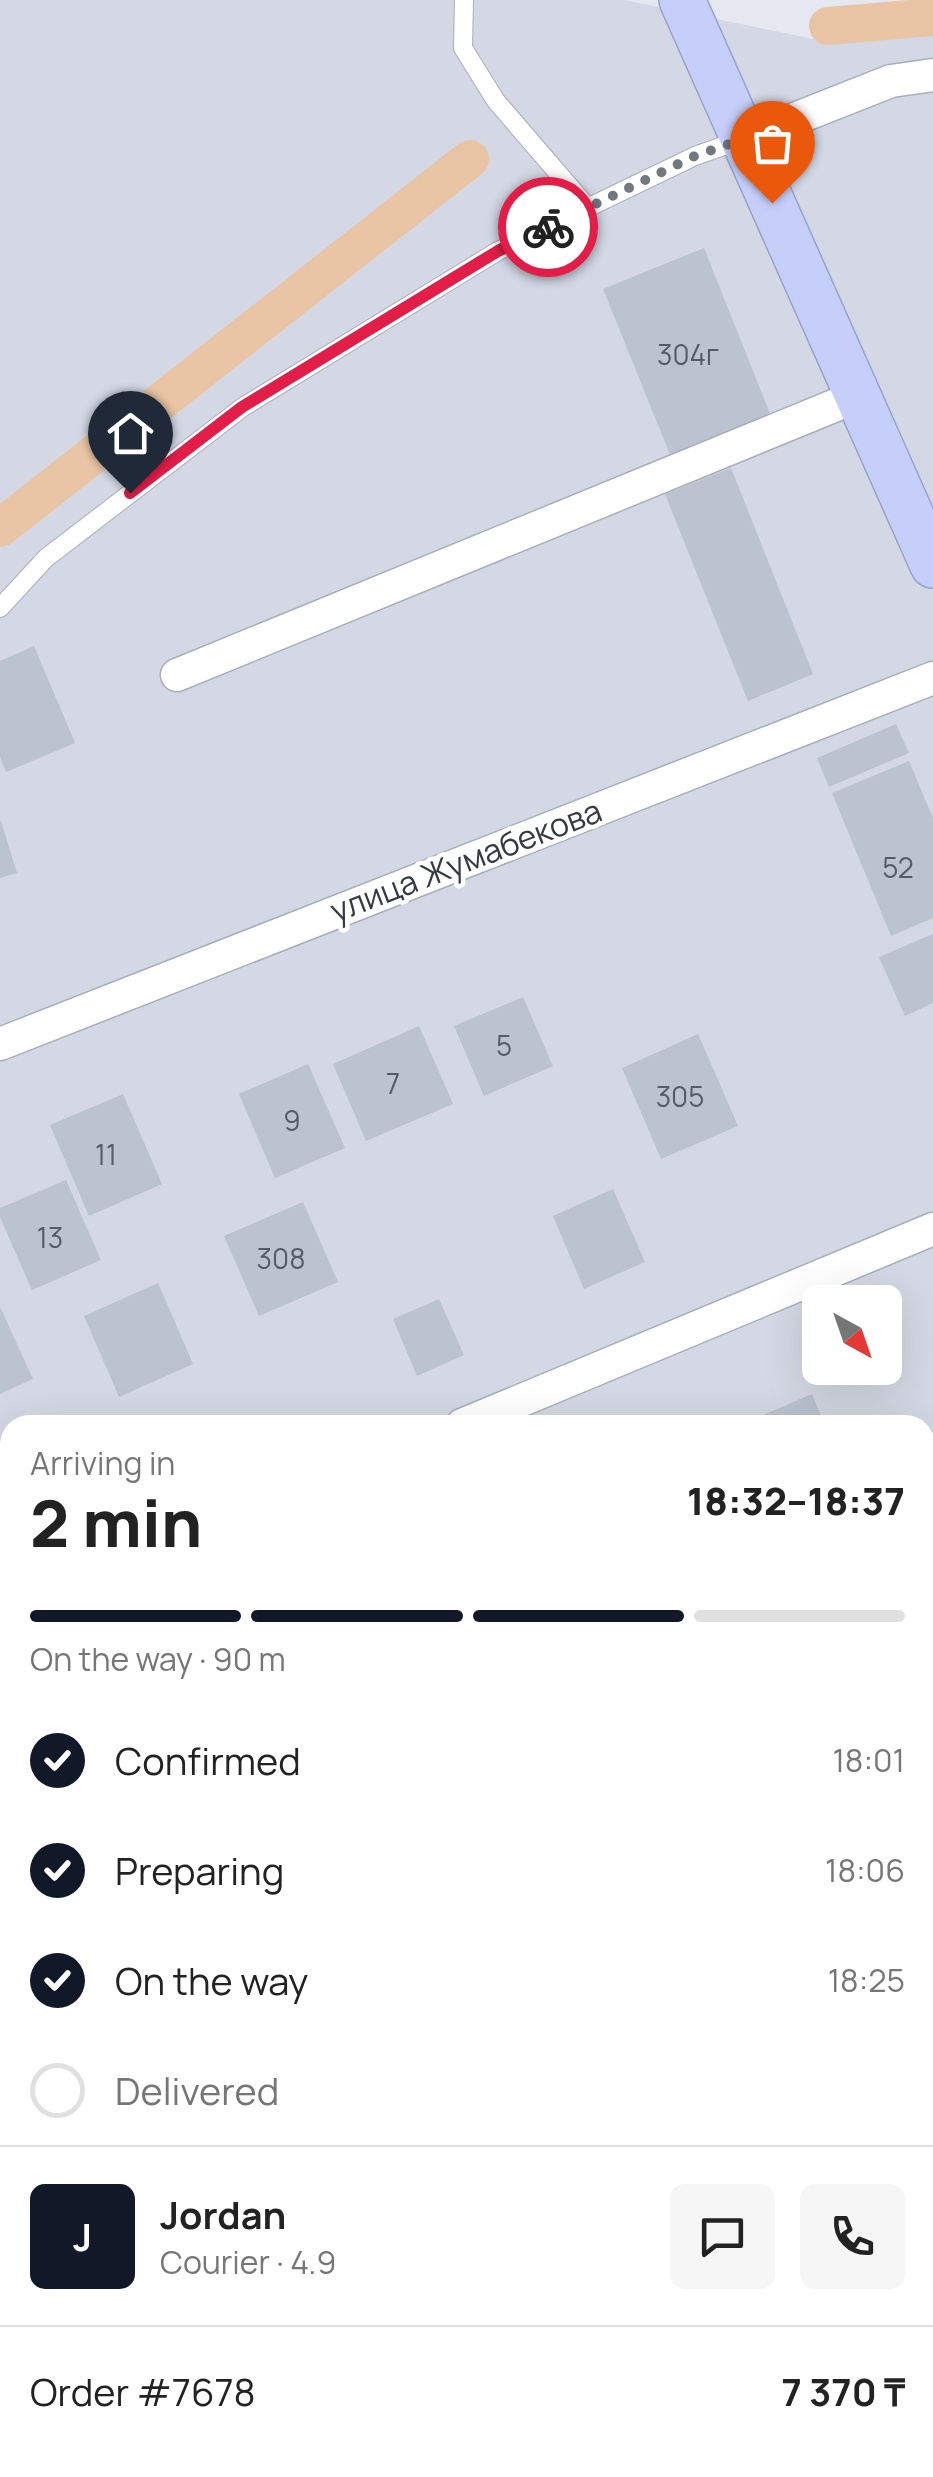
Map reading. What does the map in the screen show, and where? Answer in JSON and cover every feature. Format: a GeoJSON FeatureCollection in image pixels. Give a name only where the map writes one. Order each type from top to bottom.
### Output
{"type":"FeatureCollection","features":[{"type":"Feature","properties":{"kind":"main road"},"geometry":{"type":"LineString","coordinates":[[682,0],[933,566]]}},
{"type":"Feature","properties":{"kind":"street"},"geometry":{"type":"LineString","coordinates":[[744,139],[891,81],[933,75]]}},
{"type":"Feature","properties":{"kind":"street"},"geometry":{"type":"LineString","coordinates":[[177,676],[858,396]]}},
{"type":"Feature","properties":{"kind":"street","name":"улица Жумабекова"},"geometry":{"type":"LineString","coordinates":[[0,1044],[933,678]]}},
{"type":"Feature","properties":{"kind":"street"},"geometry":{"type":"LineString","coordinates":[[486,1415],[933,1229]]}},
{"type":"Feature","properties":{"kind":"lane"},"geometry":{"type":"LineString","coordinates":[[464,0],[463,48],[496,101],[588,208]]}},
{"type":"Feature","properties":{"kind":"lane"},"geometry":{"type":"LineString","coordinates":[[0,608],[46,558],[242,407],[498,251],[695,156],[744,139]]}},
{"type":"Feature","properties":{"kind":"shaded area"},"geometry":{"type":"Polygon","coordinates":[[[0,0],[624,0],[833,43],[933,31],[933,1415],[0,1415],[0,0]]]}},
{"type":"Feature","properties":{"kind":"building"},"geometry":{"type":"Polygon","coordinates":[[[704,248],[773,421],[673,462],[603,289],[704,248]]]}},
{"type":"Feature","properties":{"kind":"building"},"geometry":{"type":"Polygon","coordinates":[[[731,468],[813,674],[748,701],[665,494],[731,468]]]}},
{"type":"Feature","properties":{"kind":"building"},"geometry":{"type":"Polygon","coordinates":[[[34,646],[75,743],[6,772],[0,757],[0,661],[34,646]]]}},
{"type":"Feature","properties":{"kind":"building"},"geometry":{"type":"Polygon","coordinates":[[[896,724],[909,753],[829,787],[817,758],[896,724]]]}},
{"type":"Feature","properties":{"kind":"building"},"geometry":{"type":"Polygon","coordinates":[[[909,761],[933,818],[933,918],[891,936],[832,793],[909,761]]]}},
{"type":"Feature","properties":{"kind":"building"},"geometry":{"type":"Polygon","coordinates":[[[0,822],[17,873],[0,878],[0,822]]]}},
{"type":"Feature","properties":{"kind":"building"},"geometry":{"type":"Polygon","coordinates":[[[933,934],[933,1003],[905,1016],[879,957],[933,934]]]}},
{"type":"Feature","properties":{"kind":"building"},"geometry":{"type":"Polygon","coordinates":[[[523,997],[553,1066],[484,1096],[454,1026],[523,997]]]}},
{"type":"Feature","properties":{"kind":"building"},"geometry":{"type":"Polygon","coordinates":[[[419,1026],[453,1104],[366,1141],[333,1064],[419,1026]]]}},
{"type":"Feature","properties":{"kind":"building"},"geometry":{"type":"Polygon","coordinates":[[[698,1034],[738,1126],[661,1159],[622,1068],[698,1034]]]}},
{"type":"Feature","properties":{"kind":"building"},"geometry":{"type":"Polygon","coordinates":[[[308,1064],[345,1148],[275,1178],[239,1094],[308,1064]]]}},
{"type":"Feature","properties":{"kind":"building"},"geometry":{"type":"Polygon","coordinates":[[[123,1094],[162,1184],[89,1216],[50,1125],[123,1094]]]}},
{"type":"Feature","properties":{"kind":"building"},"geometry":{"type":"Polygon","coordinates":[[[66,1180],[101,1260],[32,1290],[0,1217],[0,1208],[66,1180]]]}},
{"type":"Feature","properties":{"kind":"building"},"geometry":{"type":"Polygon","coordinates":[[[613,1189],[645,1262],[584,1289],[553,1216],[613,1189]]]}},
{"type":"Feature","properties":{"kind":"building"},"geometry":{"type":"Polygon","coordinates":[[[303,1202],[338,1282],[259,1316],[224,1236],[303,1202]]]}},
{"type":"Feature","properties":{"kind":"building"},"geometry":{"type":"Polygon","coordinates":[[[158,1283],[193,1364],[119,1397],[84,1316],[158,1283]]]}},
{"type":"Feature","properties":{"kind":"building"},"geometry":{"type":"Polygon","coordinates":[[[439,1299],[464,1355],[417,1376],[393,1319],[439,1299]]]}},
{"type":"Feature","properties":{"kind":"building"},"geometry":{"type":"Polygon","coordinates":[[[0,1307],[33,1379],[0,1394],[0,1307]]]}},
{"type":"Feature","properties":{"kind":"building"},"geometry":{"type":"Polygon","coordinates":[[[812,1394],[821,1415],[763,1415],[812,1394]]]}},
{"type":"Feature","properties":{"kind":"waterway"},"geometry":{"type":"LineString","coordinates":[[828,26],[933,17]]}},
{"type":"Feature","properties":{"kind":"waterway"},"geometry":{"type":"LineString","coordinates":[[0,528],[470,159]]}},
{"type":"Feature","properties":{"kind":"way so far"},"geometry":{"type":"LineString","coordinates":[[548,227],[695,156],[744,139],[772,203]]}},
{"type":"Feature","properties":{"kind":"route"},"geometry":{"type":"LineString","coordinates":[[130,493],[242,407],[498,251],[548,227]]}}]}
